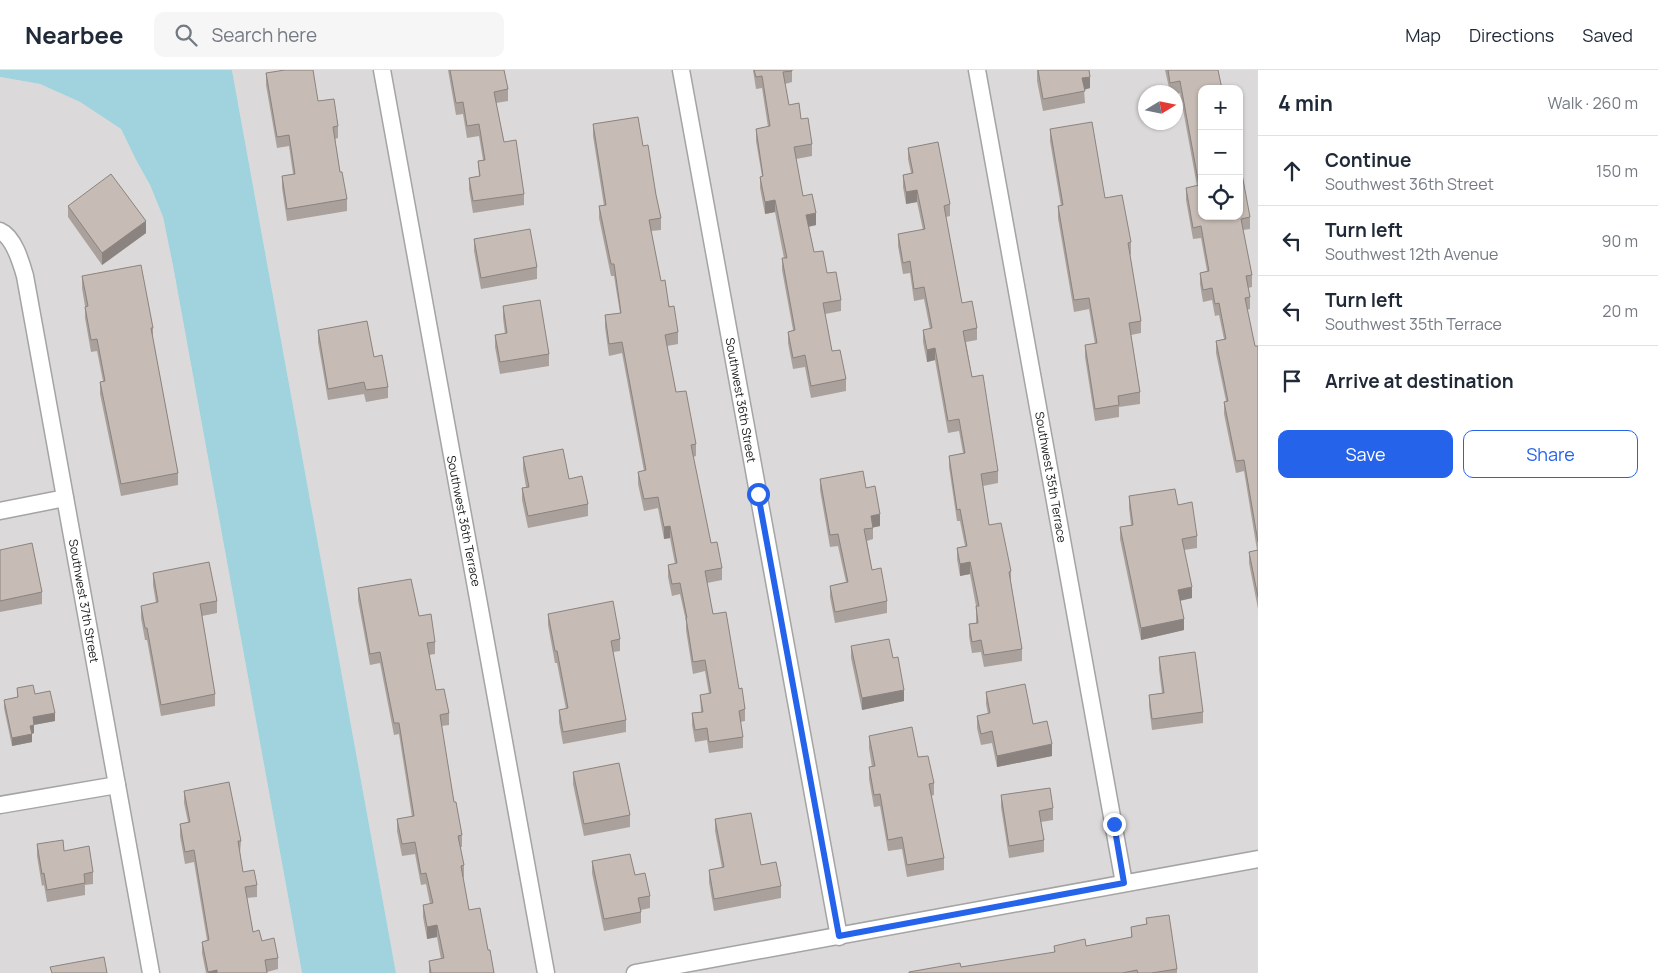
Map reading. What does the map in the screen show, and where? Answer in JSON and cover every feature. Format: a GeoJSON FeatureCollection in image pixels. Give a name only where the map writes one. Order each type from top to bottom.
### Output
{"type":"FeatureCollection","features":[{"type":"Feature","properties":{"kind":"street","name":"Southwest 36th Terrace"},"geometry":{"type":"LineString","coordinates":[[382,70],[546,973]]}},
{"type":"Feature","properties":{"kind":"street","name":"Southwest 36th Street"},"geometry":{"type":"LineString","coordinates":[[681,70],[839,936]]}},
{"type":"Feature","properties":{"kind":"street","name":"Southwest 35th Terrace"},"geometry":{"type":"LineString","coordinates":[[977,70],[1124,883]]}},
{"type":"Feature","properties":{"kind":"street","name":"Southwest 37th Street"},"geometry":{"type":"LineString","coordinates":[[2,232],[20,255],[25,276],[151,973]]}},
{"type":"Feature","properties":{"kind":"street"},"geometry":{"type":"LineString","coordinates":[[0,511],[65,498]]}},
{"type":"Feature","properties":{"kind":"street"},"geometry":{"type":"LineString","coordinates":[[0,805],[117,785]]}},
{"type":"Feature","properties":{"kind":"street"},"geometry":{"type":"LineString","coordinates":[[635,973],[1258,859]]}},
{"type":"Feature","properties":{"kind":"shaded area"},"geometry":{"type":"Polygon","coordinates":[[[232,70],[1258,70],[1258,973],[396,973],[232,70]]]}},
{"type":"Feature","properties":{"kind":"shaded area"},"geometry":{"type":"Polygon","coordinates":[[[0,77],[40,84],[80,102],[121,129],[150,185],[163,217],[302,973],[0,973],[0,77]]]}},
{"type":"Feature","properties":{"kind":"water"},"geometry":{"type":"Polygon","coordinates":[[[0,70],[232,70],[396,973],[302,973],[173,266],[163,217],[150,185],[121,129],[80,102],[40,84],[0,77],[0,70]]]}},
{"type":"Feature","properties":{"kind":"building"},"geometry":{"type":"Polygon","coordinates":[[[285,70],[313,70],[318,101],[334,99],[338,126],[333,127],[340,172],[342,172],[347,199],[287,209],[282,176],[295,174],[289,135],[277,137],[266,73],[285,70]]]}},
{"type":"Feature","properties":{"kind":"building"},"geometry":{"type":"Polygon","coordinates":[[[450,70],[504,70],[508,89],[494,92],[504,142],[516,140],[524,194],[473,201],[469,178],[480,176],[478,161],[485,160],[479,124],[467,126],[463,102],[456,103],[450,70]]]}},
{"type":"Feature","properties":{"kind":"building"},"geometry":{"type":"Polygon","coordinates":[[[754,70],[792,70],[783,72],[789,105],[799,103],[801,119],[808,118],[812,144],[794,147],[803,196],[812,194],[816,213],[806,215],[814,252],[823,251],[827,273],[836,272],[841,300],[823,303],[832,351],[840,350],[846,379],[811,386],[805,355],[793,358],[788,332],[795,330],[782,258],[787,258],[775,200],[765,202],[760,177],[763,176],[756,129],[770,126],[762,76],[756,77],[754,70]]]}},
{"type":"Feature","properties":{"kind":"building"},"geometry":{"type":"Polygon","coordinates":[[[1038,70],[1089,70],[1090,77],[1082,78],[1085,91],[1043,99],[1038,70]]]}},
{"type":"Feature","properties":{"kind":"building"},"geometry":{"type":"Polygon","coordinates":[[[1168,70],[1218,70],[1221,85],[1198,85],[1198,180],[1183,97],[1183,85],[1181,85],[1180,81],[1170,83],[1168,70]]]}},
{"type":"Feature","properties":{"kind":"building"},"geometry":{"type":"Polygon","coordinates":[[[638,117],[643,146],[648,145],[661,218],[649,220],[661,281],[665,280],[669,307],[674,306],[678,332],[665,335],[676,392],[686,391],[696,444],[691,445],[711,543],[717,542],[722,568],[705,571],[713,614],[726,612],[739,689],[742,688],[745,709],[739,711],[743,737],[709,742],[707,728],[695,730],[692,713],[703,712],[700,695],[711,693],[705,660],[693,662],[680,583],[672,584],[668,565],[677,563],[670,526],[664,527],[658,497],[644,499],[638,472],[646,470],[622,342],[609,344],[605,315],[621,313],[614,264],[611,264],[599,206],[606,205],[593,124],[638,117]]]}},
{"type":"Feature","properties":{"kind":"building"},"geometry":{"type":"Polygon","coordinates":[[[1092,122],[1105,198],[1122,195],[1131,242],[1128,243],[1141,321],[1129,323],[1140,392],[1118,396],[1119,405],[1095,409],[1085,345],[1097,343],[1089,298],[1074,300],[1058,206],[1063,205],[1050,129],[1092,122]]]}},
{"type":"Feature","properties":{"kind":"building"},"geometry":{"type":"Polygon","coordinates":[[[938,142],[950,204],[944,206],[962,303],[972,301],[977,328],[963,331],[972,377],[983,375],[998,471],[981,474],[989,525],[1001,523],[1011,571],[1009,572],[1022,649],[984,655],[981,640],[972,642],[969,624],[978,623],[976,606],[979,606],[970,562],[960,564],[957,548],[967,546],[960,509],[957,510],[949,456],[965,453],[959,419],[948,421],[935,348],[927,350],[923,330],[932,328],[924,287],[914,289],[910,261],[903,263],[898,234],[925,229],[917,190],[906,192],[903,175],[913,173],[908,148],[938,142]]]}},
{"type":"Feature","properties":{"kind":"building"},"geometry":{"type":"Polygon","coordinates":[[[111,174],[146,221],[102,253],[68,206],[111,174]]]}},
{"type":"Feature","properties":{"kind":"building"},"geometry":{"type":"Polygon","coordinates":[[[1243,179],[1250,217],[1243,219],[1243,179]]]}},
{"type":"Feature","properties":{"kind":"building"},"geometry":{"type":"Polygon","coordinates":[[[1198,185],[1198,220],[1241,220],[1252,275],[1246,276],[1250,297],[1245,298],[1255,346],[1258,346],[1258,542],[1244,460],[1236,461],[1224,402],[1228,401],[1216,341],[1226,339],[1219,303],[1215,304],[1212,288],[1203,290],[1200,273],[1209,271],[1201,226],[1193,228],[1186,188],[1198,185]]]}},
{"type":"Feature","properties":{"kind":"building"},"geometry":{"type":"Polygon","coordinates":[[[530,229],[537,267],[481,278],[474,239],[530,229]]]}},
{"type":"Feature","properties":{"kind":"building"},"geometry":{"type":"Polygon","coordinates":[[[141,265],[178,473],[121,484],[100,382],[105,381],[97,339],[91,340],[85,307],[88,306],[82,276],[141,265]]]}},
{"type":"Feature","properties":{"kind":"building"},"geometry":{"type":"Polygon","coordinates":[[[540,300],[549,354],[500,362],[495,335],[507,333],[503,306],[540,300]]]}},
{"type":"Feature","properties":{"kind":"building"},"geometry":{"type":"Polygon","coordinates":[[[367,321],[374,357],[382,355],[388,387],[366,390],[364,382],[328,389],[318,330],[367,321]]]}},
{"type":"Feature","properties":{"kind":"building"},"geometry":{"type":"Polygon","coordinates":[[[563,449],[569,479],[582,476],[588,504],[528,516],[522,488],[529,487],[523,457],[563,449]]]}},
{"type":"Feature","properties":{"kind":"building"},"geometry":{"type":"Polygon","coordinates":[[[863,471],[866,488],[875,486],[880,514],[871,516],[873,528],[864,529],[872,570],[881,568],[887,601],[835,612],[830,586],[848,582],[838,534],[830,535],[820,479],[863,471]]]}},
{"type":"Feature","properties":{"kind":"building"},"geometry":{"type":"Polygon","coordinates":[[[1175,489],[1178,505],[1192,502],[1197,536],[1182,539],[1192,587],[1178,590],[1184,619],[1141,628],[1120,527],[1133,525],[1129,496],[1175,489]]]}},
{"type":"Feature","properties":{"kind":"building"},"geometry":{"type":"Polygon","coordinates":[[[32,543],[42,592],[0,601],[0,550],[32,543]]]}},
{"type":"Feature","properties":{"kind":"building"},"geometry":{"type":"Polygon","coordinates":[[[1258,550],[1258,597],[1249,552],[1258,550]]]}},
{"type":"Feature","properties":{"kind":"building"},"geometry":{"type":"Polygon","coordinates":[[[209,562],[217,601],[200,604],[215,694],[161,705],[147,628],[145,628],[141,606],[158,602],[153,573],[209,562]]]}},
{"type":"Feature","properties":{"kind":"building"},"geometry":{"type":"Polygon","coordinates":[[[411,579],[419,616],[431,614],[435,642],[427,643],[436,690],[444,689],[449,713],[440,715],[454,802],[456,802],[462,835],[458,836],[464,865],[461,866],[469,910],[480,908],[494,973],[431,973],[429,961],[444,958],[437,925],[427,927],[423,905],[433,903],[426,873],[421,874],[415,842],[402,844],[397,819],[414,816],[399,723],[394,723],[380,652],[370,654],[358,588],[411,579]]]}},
{"type":"Feature","properties":{"kind":"building"},"geometry":{"type":"Polygon","coordinates":[[[613,601],[620,639],[611,641],[626,720],[563,732],[559,710],[568,708],[548,614],[613,601]]]}},
{"type":"Feature","properties":{"kind":"building"},"geometry":{"type":"Polygon","coordinates":[[[889,639],[893,658],[898,657],[904,690],[862,698],[851,646],[889,639]]]}},
{"type":"Feature","properties":{"kind":"building"},"geometry":{"type":"Polygon","coordinates":[[[1195,652],[1203,712],[1152,719],[1149,695],[1164,693],[1159,657],[1195,652]]]}},
{"type":"Feature","properties":{"kind":"building"},"geometry":{"type":"Polygon","coordinates":[[[1025,684],[1033,724],[1047,721],[1052,744],[997,756],[992,731],[981,734],[977,716],[990,713],[986,692],[1025,684]]]}},
{"type":"Feature","properties":{"kind":"building"},"geometry":{"type":"Polygon","coordinates":[[[33,685],[35,694],[50,691],[55,713],[33,717],[34,725],[30,726],[32,734],[12,738],[4,700],[18,697],[17,688],[33,685]]]}},
{"type":"Feature","properties":{"kind":"building"},"geometry":{"type":"Polygon","coordinates":[[[912,727],[918,757],[928,756],[934,783],[929,784],[944,858],[907,865],[902,837],[888,840],[880,794],[874,795],[869,767],[875,766],[869,736],[912,727]]]}},
{"type":"Feature","properties":{"kind":"building"},"geometry":{"type":"Polygon","coordinates":[[[619,763],[630,815],[584,824],[573,772],[619,763]]]}},
{"type":"Feature","properties":{"kind":"building"},"geometry":{"type":"Polygon","coordinates":[[[229,782],[241,841],[238,841],[243,872],[254,870],[257,885],[245,887],[253,932],[259,930],[262,941],[274,938],[278,958],[265,960],[267,973],[217,973],[217,970],[208,972],[202,942],[209,940],[194,850],[185,852],[180,824],[190,822],[184,791],[229,782]]]}},
{"type":"Feature","properties":{"kind":"building"},"geometry":{"type":"Polygon","coordinates":[[[1050,788],[1053,808],[1039,811],[1044,840],[1009,846],[1001,795],[1050,788]]]}},
{"type":"Feature","properties":{"kind":"building"},"geometry":{"type":"Polygon","coordinates":[[[751,813],[761,865],[776,862],[781,886],[714,899],[709,870],[724,867],[715,819],[751,813]]]}},
{"type":"Feature","properties":{"kind":"building"},"geometry":{"type":"Polygon","coordinates":[[[63,840],[64,851],[89,846],[93,872],[84,874],[85,883],[47,890],[37,844],[63,840]]]}},
{"type":"Feature","properties":{"kind":"building"},"geometry":{"type":"Polygon","coordinates":[[[630,854],[635,875],[645,873],[650,896],[638,898],[641,912],[604,919],[592,861],[630,854]]]}},
{"type":"Feature","properties":{"kind":"building"},"geometry":{"type":"Polygon","coordinates":[[[1169,915],[1177,969],[1151,973],[1138,973],[1137,970],[1122,973],[909,973],[960,963],[961,967],[1055,952],[1054,946],[1085,939],[1086,946],[1132,937],[1131,927],[1147,924],[1146,918],[1169,915]]]}},
{"type":"Feature","properties":{"kind":"building"},"geometry":{"type":"Polygon","coordinates":[[[104,957],[107,973],[52,973],[50,967],[104,957]]]}},
{"type":"Feature","properties":{"kind":"route"},"geometry":{"type":"LineString","coordinates":[[758,494],[839,936],[1124,883],[1114,824]]}}]}
